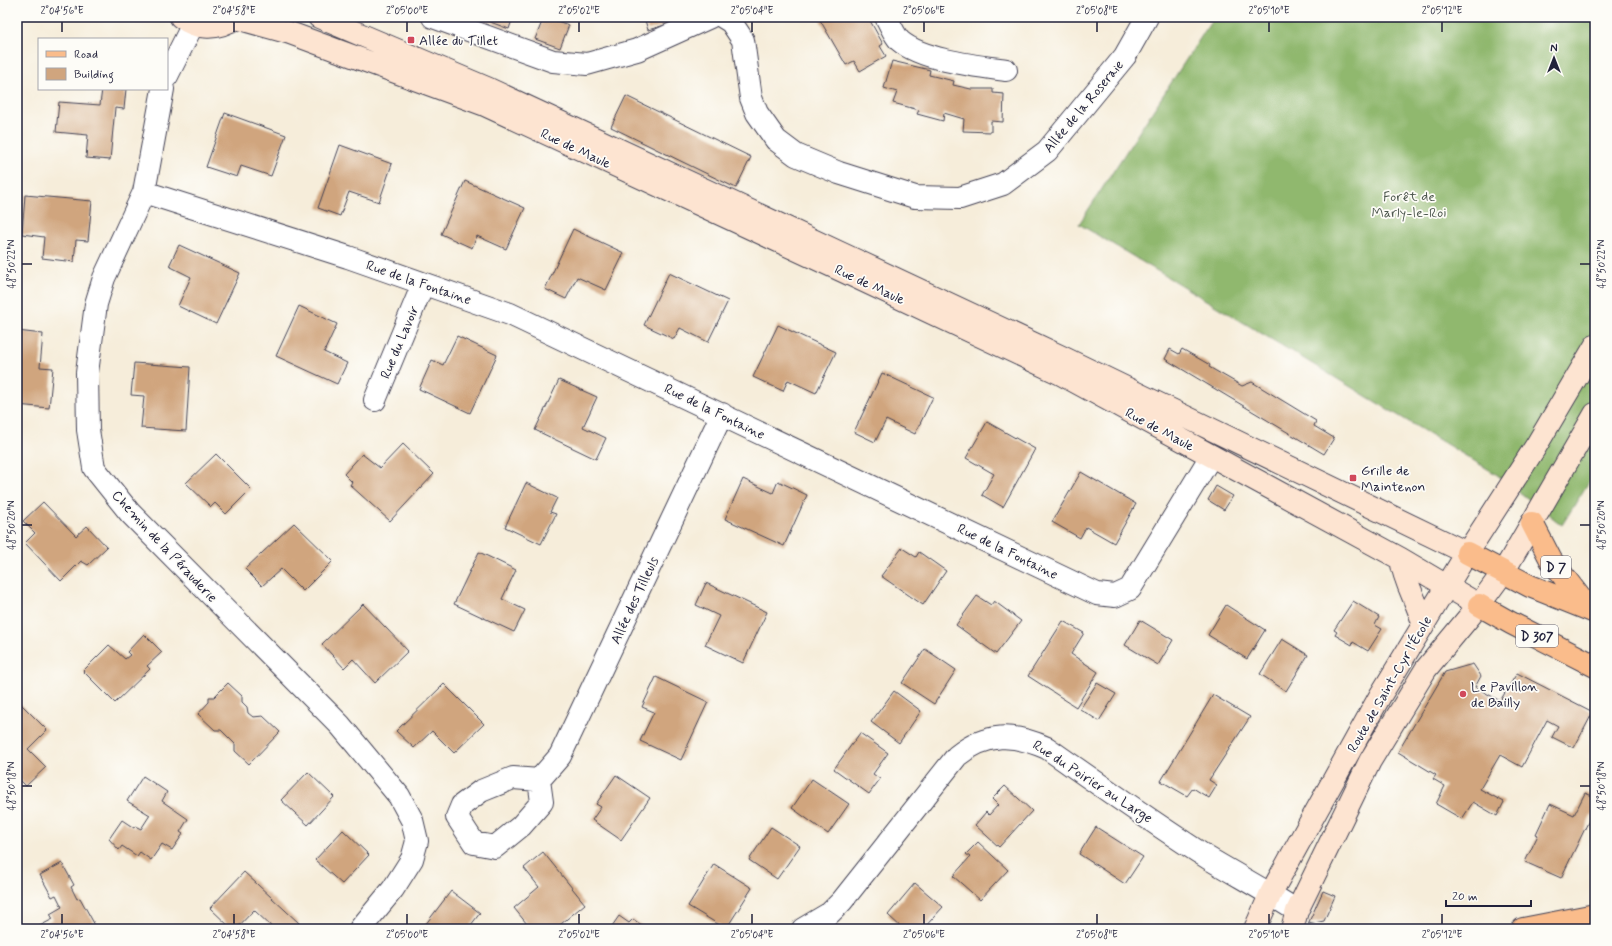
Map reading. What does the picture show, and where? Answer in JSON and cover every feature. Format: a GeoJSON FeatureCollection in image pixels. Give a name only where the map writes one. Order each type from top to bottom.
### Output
{"type":"FeatureCollection","features":[{"type":"Feature","properties":{"kind":"main road","name":"D 7"},"geometry":{"type":"LineString","coordinates":[[1532,523],[1551,560],[1591,610]]}},
{"type":"Feature","properties":{"kind":"main road","name":"D 7"},"geometry":{"type":"LineString","coordinates":[[1467,553],[1504,571],[1530,586],[1591,610]]}},
{"type":"Feature","properties":{"kind":"main road","name":"D 307"},"geometry":{"type":"LineString","coordinates":[[1479,605],[1595,666]]}},
{"type":"Feature","properties":{"kind":"main road"},"geometry":{"type":"LineString","coordinates":[[1523,929],[1595,915]]}},
{"type":"Feature","properties":{"kind":"street","name":"Rue de Maule"},"geometry":{"type":"LineString","coordinates":[[236,17],[290,32],[486,105],[1060,374],[1401,559],[1448,585],[1479,605]]}},
{"type":"Feature","properties":{"kind":"street"},"geometry":{"type":"LineString","coordinates":[[168,73],[187,20],[206,27],[220,26],[236,17]]}},
{"type":"Feature","properties":{"kind":"street","name":"Rue de Maule"},"geometry":{"type":"LineString","coordinates":[[319,17],[489,89],[1106,378],[1467,553]]}},
{"type":"Feature","properties":{"kind":"street"},"geometry":{"type":"LineString","coordinates":[[432,17],[553,61],[587,64],[637,50],[710,17]]}},
{"type":"Feature","properties":{"kind":"street","name":"Allée de la Roseraie"},"geometry":{"type":"LineString","coordinates":[[723,17],[731,22],[743,40],[751,98],[756,113],[776,140],[796,155],[839,173],[915,197],[960,198],[1003,184],[1047,151],[1125,56],[1147,17]]}},
{"type":"Feature","properties":{"kind":"street"},"geometry":{"type":"LineString","coordinates":[[886,17],[899,40],[916,51],[966,64],[1006,70]]}},
{"type":"Feature","properties":{"kind":"street","name":"Chemin de la Pérauderie"},"geometry":{"type":"LineString","coordinates":[[163,90],[144,192],[104,278],[96,304],[87,373],[88,430],[94,468],[130,513],[340,725],[399,796],[412,820],[417,841],[412,859],[393,889],[360,929]]}},
{"type":"Feature","properties":{"kind":"street","name":"Rue de la Fontaine"},"geometry":{"type":"LineString","coordinates":[[144,192],[340,255],[510,314],[1098,594],[1115,596],[1130,588],[1210,456]]}},
{"type":"Feature","properties":{"kind":"street","name":"Rue du Lavoir"},"geometry":{"type":"LineString","coordinates":[[375,400],[423,284]]}},
{"type":"Feature","properties":{"kind":"street","name":"Route de Saint-Cyr l'École"},"geometry":{"type":"LineString","coordinates":[[1255,929],[1271,893],[1380,696],[1423,623],[1536,446],[1595,346]]}},
{"type":"Feature","properties":{"kind":"street","name":"Allée des Tilleuls"},"geometry":{"type":"LineString","coordinates":[[539,780],[560,756],[722,414]]}},
{"type":"Feature","properties":{"kind":"street","name":"Route de Saint-Cyr l'École"},"geometry":{"type":"LineString","coordinates":[[1294,920],[1374,755],[1426,668],[1479,605],[1519,549],[1532,523],[1595,414]]}},
{"type":"Feature","properties":{"kind":"street"},"geometry":{"type":"LineString","coordinates":[[1401,559],[1403,575],[1419,606],[1423,623]]}},
{"type":"Feature","properties":{"kind":"street","name":"Rue du Poirier au Large"},"geometry":{"type":"LineString","coordinates":[[804,929],[830,913],[842,901],[957,756],[969,747],[989,738],[1012,737],[1029,740],[1047,748],[1207,857],[1257,887],[1271,893],[1294,920]]}},
{"type":"Feature","properties":{"kind":"green space","name":"Forêt de Marly-le-Roi"},"geometry":{"type":"Polygon","coordinates":[[[1214,17],[1595,17],[1595,472],[1562,525],[1496,474],[1079,224],[1214,17]]]}},
{"type":"Feature","properties":{"kind":"building"},"geometry":{"type":"Polygon","coordinates":[[[477,17],[513,17],[509,29],[477,17]]]}},
{"type":"Feature","properties":{"kind":"building"},"geometry":{"type":"Polygon","coordinates":[[[544,17],[569,25],[560,48],[535,39],[544,17]]]}},
{"type":"Feature","properties":{"kind":"building"},"geometry":{"type":"Polygon","coordinates":[[[644,17],[673,17],[675,22],[648,30],[644,17]]]}},
{"type":"Feature","properties":{"kind":"building"},"geometry":{"type":"Polygon","coordinates":[[[824,17],[868,17],[883,44],[880,46],[886,56],[860,71],[854,61],[846,65],[820,20],[824,17]]]}},
{"type":"Feature","properties":{"kind":"building"},"geometry":{"type":"Polygon","coordinates":[[[892,61],[930,70],[929,75],[954,81],[953,85],[971,89],[993,89],[993,93],[1004,94],[1003,122],[991,121],[991,132],[963,131],[964,119],[944,113],[943,121],[917,114],[919,110],[893,103],[897,92],[884,88],[892,61]]]}},
{"type":"Feature","properties":{"kind":"building"},"geometry":{"type":"Polygon","coordinates":[[[102,90],[126,90],[124,109],[115,108],[110,160],[86,158],[88,135],[56,132],[59,102],[100,105],[102,90]]]}},
{"type":"Feature","properties":{"kind":"building"},"geometry":{"type":"Polygon","coordinates":[[[626,96],[751,157],[736,188],[611,127],[626,96]]]}},
{"type":"Feature","properties":{"kind":"building"},"geometry":{"type":"Polygon","coordinates":[[[225,113],[286,135],[271,176],[241,166],[237,177],[206,167],[225,113]]]}},
{"type":"Feature","properties":{"kind":"building"},"geometry":{"type":"Polygon","coordinates":[[[340,145],[392,164],[379,202],[349,192],[340,216],[318,208],[340,145]]]}},
{"type":"Feature","properties":{"kind":"building"},"geometry":{"type":"Polygon","coordinates":[[[465,181],[525,208],[506,249],[477,236],[472,248],[441,234],[465,181]]]}},
{"type":"Feature","properties":{"kind":"building"},"geometry":{"type":"Polygon","coordinates":[[[25,195],[92,201],[88,241],[76,240],[74,262],[42,258],[44,237],[22,234],[25,195]]]}},
{"type":"Feature","properties":{"kind":"building"},"geometry":{"type":"Polygon","coordinates":[[[573,229],[624,253],[606,290],[577,277],[566,299],[545,289],[573,229]]]}},
{"type":"Feature","properties":{"kind":"building"},"geometry":{"type":"Polygon","coordinates":[[[179,245],[240,273],[216,324],[178,306],[191,277],[169,266],[179,245]]]}},
{"type":"Feature","properties":{"kind":"building"},"geometry":{"type":"Polygon","coordinates":[[[669,273],[728,301],[708,342],[680,328],[674,339],[644,325],[669,273]]]}},
{"type":"Feature","properties":{"kind":"building"},"geometry":{"type":"Polygon","coordinates":[[[299,306],[337,324],[324,352],[347,363],[337,384],[276,356],[299,306]]]}},
{"type":"Feature","properties":{"kind":"building"},"geometry":{"type":"Polygon","coordinates":[[[778,325],[836,352],[816,393],[788,380],[783,391],[753,377],[778,325]]]}},
{"type":"Feature","properties":{"kind":"building"},"geometry":{"type":"Polygon","coordinates":[[[17,331],[43,334],[40,367],[53,368],[49,408],[17,405],[17,331]]]}},
{"type":"Feature","properties":{"kind":"building"},"geometry":{"type":"Polygon","coordinates":[[[457,336],[497,355],[470,413],[419,389],[432,360],[443,365],[457,336]]]}},
{"type":"Feature","properties":{"kind":"building"},"geometry":{"type":"Polygon","coordinates":[[[1170,349],[1179,354],[1182,349],[1242,386],[1252,382],[1316,421],[1314,426],[1334,438],[1324,454],[1165,359],[1170,349]]]}},
{"type":"Feature","properties":{"kind":"building"},"geometry":{"type":"Polygon","coordinates":[[[134,363],[190,367],[186,431],[141,428],[144,396],[131,395],[134,363]]]}},
{"type":"Feature","properties":{"kind":"building"},"geometry":{"type":"Polygon","coordinates":[[[882,373],[933,397],[915,434],[886,420],[875,442],[854,432],[882,373]]]}},
{"type":"Feature","properties":{"kind":"building"},"geometry":{"type":"Polygon","coordinates":[[[559,380],[597,397],[583,427],[606,438],[596,459],[535,430],[559,380]]]}},
{"type":"Feature","properties":{"kind":"building"},"geometry":{"type":"Polygon","coordinates":[[[987,422],[1035,449],[1003,507],[982,495],[994,474],[966,458],[987,422]]]}},
{"type":"Feature","properties":{"kind":"building"},"geometry":{"type":"Polygon","coordinates":[[[403,444],[434,474],[390,521],[350,485],[352,482],[344,474],[362,454],[380,468],[403,444]]]}},
{"type":"Feature","properties":{"kind":"building"},"geometry":{"type":"Polygon","coordinates":[[[216,454],[251,489],[226,514],[215,503],[211,507],[186,483],[216,454]]]}},
{"type":"Feature","properties":{"kind":"building"},"geometry":{"type":"Polygon","coordinates":[[[1081,472],[1136,504],[1114,543],[1086,527],[1080,538],[1052,522],[1081,472]]]}},
{"type":"Feature","properties":{"kind":"building"},"geometry":{"type":"Polygon","coordinates":[[[743,479],[773,493],[778,481],[807,495],[784,546],[725,519],[743,479]]]}},
{"type":"Feature","properties":{"kind":"building"},"geometry":{"type":"Polygon","coordinates":[[[526,483],[557,498],[550,512],[556,514],[541,544],[505,527],[526,483]]]}},
{"type":"Feature","properties":{"kind":"building"},"geometry":{"type":"Polygon","coordinates":[[[1216,486],[1233,496],[1224,510],[1208,500],[1216,486]]]}},
{"type":"Feature","properties":{"kind":"building"},"geometry":{"type":"Polygon","coordinates":[[[43,502],[76,536],[87,526],[107,547],[88,565],[81,561],[61,581],[25,543],[35,533],[23,521],[43,502]]]}},
{"type":"Feature","properties":{"kind":"building"},"geometry":{"type":"Polygon","coordinates":[[[294,523],[333,561],[303,591],[281,569],[262,586],[245,569],[294,523]]]}},
{"type":"Feature","properties":{"kind":"building"},"geometry":{"type":"Polygon","coordinates":[[[902,548],[916,557],[919,552],[946,571],[923,605],[881,576],[902,548]]]}},
{"type":"Feature","properties":{"kind":"building"},"geometry":{"type":"Polygon","coordinates":[[[479,552],[516,570],[502,599],[525,610],[514,632],[454,604],[479,552]]]}},
{"type":"Feature","properties":{"kind":"building"},"geometry":{"type":"Polygon","coordinates":[[[706,583],[767,612],[743,663],[705,645],[719,616],[696,605],[706,583]]]}},
{"type":"Feature","properties":{"kind":"building"},"geometry":{"type":"Polygon","coordinates":[[[977,596],[991,605],[994,601],[1021,621],[996,654],[956,625],[977,596]]]}},
{"type":"Feature","properties":{"kind":"building"},"geometry":{"type":"Polygon","coordinates":[[[1353,601],[1379,617],[1375,625],[1382,629],[1368,651],[1353,642],[1352,645],[1335,635],[1337,632],[1334,630],[1353,601]]]}},
{"type":"Feature","properties":{"kind":"building"},"geometry":{"type":"Polygon","coordinates":[[[363,604],[408,651],[375,683],[353,659],[344,668],[322,644],[363,604]]]}},
{"type":"Feature","properties":{"kind":"building"},"geometry":{"type":"Polygon","coordinates":[[[1226,605],[1265,630],[1247,659],[1208,635],[1226,605]]]}},
{"type":"Feature","properties":{"kind":"building"},"geometry":{"type":"Polygon","coordinates":[[[1140,620],[1173,640],[1158,665],[1125,645],[1140,620]]]}},
{"type":"Feature","properties":{"kind":"building"},"geometry":{"type":"Polygon","coordinates":[[[1063,621],[1084,633],[1071,654],[1098,672],[1076,707],[1028,676],[1063,621]]]}},
{"type":"Feature","properties":{"kind":"building"},"geometry":{"type":"Polygon","coordinates":[[[144,634],[162,652],[147,666],[150,669],[115,703],[83,671],[109,645],[125,659],[130,655],[127,652],[144,634]]]}},
{"type":"Feature","properties":{"kind":"building"},"geometry":{"type":"Polygon","coordinates":[[[1282,639],[1308,655],[1286,691],[1260,674],[1282,639]]]}},
{"type":"Feature","properties":{"kind":"building"},"geometry":{"type":"Polygon","coordinates":[[[925,649],[956,670],[934,704],[902,683],[925,649]]]}},
{"type":"Feature","properties":{"kind":"building"},"geometry":{"type":"Polygon","coordinates":[[[1473,664],[1481,676],[1475,687],[1500,701],[1517,673],[1593,712],[1574,748],[1552,737],[1558,726],[1547,720],[1522,767],[1500,755],[1480,789],[1504,802],[1497,816],[1473,802],[1462,819],[1436,804],[1445,786],[1433,779],[1436,775],[1398,752],[1445,672],[1473,664]]]}},
{"type":"Feature","properties":{"kind":"building"},"geometry":{"type":"Polygon","coordinates":[[[656,677],[708,702],[681,760],[640,741],[654,712],[642,707],[656,677]]]}},
{"type":"Feature","properties":{"kind":"building"},"geometry":{"type":"Polygon","coordinates":[[[228,683],[242,696],[242,702],[247,707],[248,713],[253,717],[263,716],[280,732],[249,764],[235,751],[235,744],[221,730],[215,730],[198,714],[209,702],[209,697],[214,697],[228,683]]]}},
{"type":"Feature","properties":{"kind":"building"},"geometry":{"type":"Polygon","coordinates":[[[1097,683],[1116,694],[1099,721],[1080,709],[1097,683]]]}},
{"type":"Feature","properties":{"kind":"building"},"geometry":{"type":"Polygon","coordinates":[[[444,684],[484,724],[454,753],[432,731],[414,748],[396,731],[444,684]]]}},
{"type":"Feature","properties":{"kind":"building"},"geometry":{"type":"Polygon","coordinates":[[[894,691],[921,711],[899,743],[871,722],[894,691]]]}},
{"type":"Feature","properties":{"kind":"building"},"geometry":{"type":"Polygon","coordinates":[[[1213,695],[1250,717],[1209,780],[1217,785],[1209,798],[1193,788],[1187,796],[1161,781],[1213,695]]]}},
{"type":"Feature","properties":{"kind":"building"},"geometry":{"type":"Polygon","coordinates":[[[17,700],[47,730],[28,749],[46,767],[26,786],[17,777],[17,700]]]}},
{"type":"Feature","properties":{"kind":"building"},"geometry":{"type":"Polygon","coordinates":[[[860,733],[888,753],[873,774],[880,779],[869,794],[834,769],[860,733]]]}},
{"type":"Feature","properties":{"kind":"building"},"geometry":{"type":"Polygon","coordinates":[[[308,772],[334,797],[308,825],[281,800],[308,772]]]}},
{"type":"Feature","properties":{"kind":"building"},"geometry":{"type":"Polygon","coordinates":[[[616,775],[650,798],[621,840],[592,820],[601,807],[596,804],[616,775]]]}},
{"type":"Feature","properties":{"kind":"building"},"geometry":{"type":"Polygon","coordinates":[[[143,776],[167,792],[162,801],[188,819],[180,832],[183,834],[172,850],[162,844],[151,860],[140,852],[137,856],[122,846],[119,850],[109,839],[122,820],[134,828],[135,826],[141,829],[150,815],[127,801],[143,776]]]}},
{"type":"Feature","properties":{"kind":"building"},"geometry":{"type":"Polygon","coordinates":[[[812,779],[849,804],[828,834],[792,808],[812,779]]]}},
{"type":"Feature","properties":{"kind":"building"},"geometry":{"type":"Polygon","coordinates":[[[1005,786],[1032,811],[999,847],[975,825],[986,812],[989,815],[998,805],[992,799],[1005,786]]]}},
{"type":"Feature","properties":{"kind":"building"},"geometry":{"type":"Polygon","coordinates":[[[1585,793],[1595,797],[1595,808],[1561,878],[1525,862],[1538,835],[1536,834],[1550,804],[1574,815],[1585,793]]]}},
{"type":"Feature","properties":{"kind":"building"},"geometry":{"type":"Polygon","coordinates":[[[771,827],[800,846],[777,879],[749,860],[771,827]]]}},
{"type":"Feature","properties":{"kind":"building"},"geometry":{"type":"Polygon","coordinates":[[[1096,827],[1143,857],[1125,884],[1079,854],[1096,827]]]}},
{"type":"Feature","properties":{"kind":"building"},"geometry":{"type":"Polygon","coordinates":[[[343,830],[369,855],[342,884],[315,860],[343,830]]]}},
{"type":"Feature","properties":{"kind":"building"},"geometry":{"type":"Polygon","coordinates":[[[978,842],[1008,870],[980,900],[953,876],[970,857],[966,854],[978,842]]]}},
{"type":"Feature","properties":{"kind":"building"},"geometry":{"type":"Polygon","coordinates":[[[543,852],[585,904],[555,929],[531,929],[514,908],[539,887],[524,868],[543,852]]]}},
{"type":"Feature","properties":{"kind":"building"},"geometry":{"type":"Polygon","coordinates":[[[62,863],[74,885],[71,887],[77,899],[80,898],[96,927],[93,929],[34,929],[53,919],[50,914],[62,907],[56,895],[52,897],[40,875],[62,863]]]}},
{"type":"Feature","properties":{"kind":"building"},"geometry":{"type":"Polygon","coordinates":[[[714,864],[752,888],[726,929],[688,906],[714,864]]]}},
{"type":"Feature","properties":{"kind":"building"},"geometry":{"type":"Polygon","coordinates":[[[244,872],[299,923],[293,929],[274,929],[254,910],[236,929],[232,929],[210,908],[244,872]]]}},
{"type":"Feature","properties":{"kind":"building"},"geometry":{"type":"Polygon","coordinates":[[[915,883],[943,907],[923,929],[903,929],[888,915],[915,883]]]}},
{"type":"Feature","properties":{"kind":"building"},"geometry":{"type":"Polygon","coordinates":[[[451,891],[480,913],[468,929],[422,929],[451,891]]]}},
{"type":"Feature","properties":{"kind":"building"},"geometry":{"type":"Polygon","coordinates":[[[1323,891],[1335,896],[1324,921],[1308,924],[1323,891]]]}},
{"type":"Feature","properties":{"kind":"building"},"geometry":{"type":"Polygon","coordinates":[[[619,916],[629,923],[633,919],[647,929],[610,929],[619,916]]]}},
{"type":"Feature","properties":{"kind":"place","name":"Allée du Tillet"},"geometry":{"type":"Point","coordinates":[411,40]}},
{"type":"Feature","properties":{"kind":"place","name":"Grille de Maintenon"},"geometry":{"type":"Point","coordinates":[1353,478]}},
{"type":"Feature","properties":{"kind":"place","name":"Le Pavillon de Bailly"},"geometry":{"type":"Point","coordinates":[1463,694]}}]}
